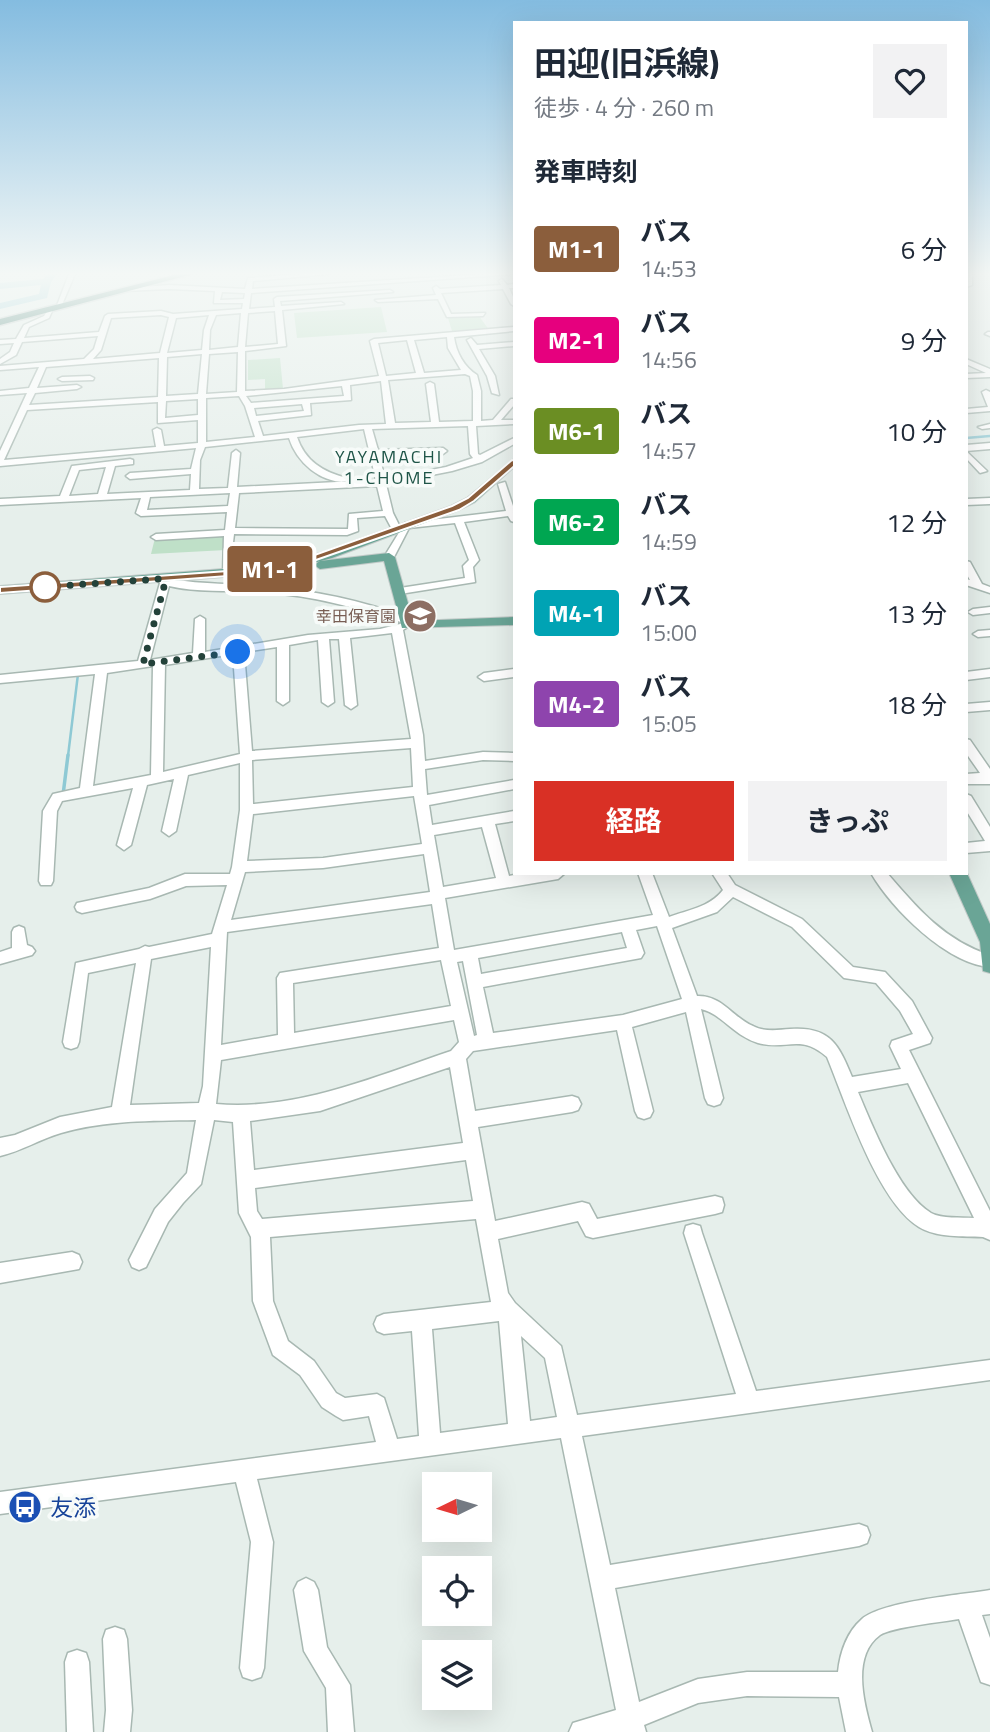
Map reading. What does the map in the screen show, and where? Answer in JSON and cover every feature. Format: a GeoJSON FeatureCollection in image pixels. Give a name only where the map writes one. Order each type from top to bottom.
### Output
{"type":"FeatureCollection","features":[{"type":"Feature","properties":{"kind":"main road"},"geometry":{"type":"LineString","coordinates":[[285,567],[455,508],[497,483],[513,463]]}},
{"type":"Feature","properties":{"kind":"main road"},"geometry":{"type":"LineString","coordinates":[[0,590],[162,581],[389,557],[400,591],[403,625],[513,621]]}},
{"type":"Feature","properties":{"kind":"main road"},"geometry":{"type":"LineString","coordinates":[[959,875],[989,953]]}},
{"type":"Feature","properties":{"kind":"street"},"geometry":{"type":"LineString","coordinates":[[87,360],[92,355]]}},
{"type":"Feature","properties":{"kind":"street"},"geometry":{"type":"LineString","coordinates":[[0,368],[153,355]]}},
{"type":"Feature","properties":{"kind":"street"},"geometry":{"type":"LineString","coordinates":[[163,355],[161,421],[202,417]]}},
{"type":"Feature","properties":{"kind":"street"},"geometry":{"type":"LineString","coordinates":[[194,490],[196,460],[202,445],[205,355]]}},
{"type":"Feature","properties":{"kind":"street"},"geometry":{"type":"LineString","coordinates":[[242,355],[241,394],[249,406],[258,438]]}},
{"type":"Feature","properties":{"kind":"street"},"geometry":{"type":"LineString","coordinates":[[378,355],[391,426]]}},
{"type":"Feature","properties":{"kind":"street"},"geometry":{"type":"LineString","coordinates":[[415,355],[421,376]]}},
{"type":"Feature","properties":{"kind":"street"},"geometry":{"type":"LineString","coordinates":[[456,355],[466,372]]}},
{"type":"Feature","properties":{"kind":"street"},"geometry":{"type":"LineString","coordinates":[[478,355],[496,393]]}},
{"type":"Feature","properties":{"kind":"street"},"geometry":{"type":"LineString","coordinates":[[968,362],[990,374]]}},
{"type":"Feature","properties":{"kind":"street"},"geometry":{"type":"LineString","coordinates":[[43,366],[0,461],[293,437],[391,426],[513,422]]}},
{"type":"Feature","properties":{"kind":"street"},"geometry":{"type":"LineString","coordinates":[[24,408],[241,394],[466,372],[473,375],[477,391],[474,454],[479,460]]}},
{"type":"Feature","properties":{"kind":"street"},"geometry":{"type":"LineString","coordinates":[[968,376],[990,374]]}},
{"type":"Feature","properties":{"kind":"street"},"geometry":{"type":"LineString","coordinates":[[36,381],[90,378]]}},
{"type":"Feature","properties":{"kind":"street"},"geometry":{"type":"LineString","coordinates":[[249,406],[348,398],[346,384]]}},
{"type":"Feature","properties":{"kind":"street"},"geometry":{"type":"LineString","coordinates":[[430,384],[435,425]]}},
{"type":"Feature","properties":{"kind":"street"},"geometry":{"type":"LineString","coordinates":[[0,393],[77,387]]}},
{"type":"Feature","properties":{"kind":"street"},"geometry":{"type":"LineString","coordinates":[[968,411],[990,407],[986,392]]}},
{"type":"Feature","properties":{"kind":"street"},"geometry":{"type":"LineString","coordinates":[[253,419],[308,413],[305,401]]}},
{"type":"Feature","properties":{"kind":"street"},"geometry":{"type":"LineString","coordinates":[[496,423],[498,416],[513,402]]}},
{"type":"Feature","properties":{"kind":"street"},"geometry":{"type":"LineString","coordinates":[[368,428],[388,513],[400,528]]}},
{"type":"Feature","properties":{"kind":"street"},"geometry":{"type":"LineString","coordinates":[[157,430],[160,448]]}},
{"type":"Feature","properties":{"kind":"street"},"geometry":{"type":"LineString","coordinates":[[293,437],[297,452],[314,468],[333,478],[381,480]]}},
{"type":"Feature","properties":{"kind":"street"},"geometry":{"type":"LineString","coordinates":[[0,502],[64,496],[381,480],[450,470],[479,460],[513,442]]}},
{"type":"Feature","properties":{"kind":"street"},"geometry":{"type":"LineString","coordinates":[[968,451],[990,446]]}},
{"type":"Feature","properties":{"kind":"street"},"geometry":{"type":"LineString","coordinates":[[297,452],[311,450]]}},
{"type":"Feature","properties":{"kind":"street"},"geometry":{"type":"LineString","coordinates":[[130,493],[132,451]]}},
{"type":"Feature","properties":{"kind":"street"},"geometry":{"type":"LineString","coordinates":[[374,453],[443,451]]}},
{"type":"Feature","properties":{"kind":"street"},"geometry":{"type":"LineString","coordinates":[[228,573],[236,453]]}},
{"type":"Feature","properties":{"kind":"street"},"geometry":{"type":"LineString","coordinates":[[968,453],[984,471]]}},
{"type":"Feature","properties":{"kind":"street"},"geometry":{"type":"LineString","coordinates":[[64,496],[75,468],[131,463]]}},
{"type":"Feature","properties":{"kind":"street"},"geometry":{"type":"LineString","coordinates":[[102,495],[111,464]]}},
{"type":"Feature","properties":{"kind":"street"},"geometry":{"type":"LineString","coordinates":[[130,476],[197,471]]}},
{"type":"Feature","properties":{"kind":"street"},"geometry":{"type":"LineString","coordinates":[[400,528],[513,516],[497,483],[513,483]]}},
{"type":"Feature","properties":{"kind":"street"},"geometry":{"type":"LineString","coordinates":[[147,493],[141,513],[233,509]]}},
{"type":"Feature","properties":{"kind":"street"},"geometry":{"type":"LineString","coordinates":[[968,502],[990,501]]}},
{"type":"Feature","properties":{"kind":"street"},"geometry":{"type":"LineString","coordinates":[[156,537],[230,532],[347,532],[353,531],[352,516],[388,513]]}},
{"type":"Feature","properties":{"kind":"street"},"geometry":{"type":"LineString","coordinates":[[400,591],[471,580],[468,566],[474,560],[459,520]]}},
{"type":"Feature","properties":{"kind":"street"},"geometry":{"type":"LineString","coordinates":[[389,557],[400,528]]}},
{"type":"Feature","properties":{"kind":"street"},"geometry":{"type":"LineString","coordinates":[[143,664],[162,581],[295,593],[357,602],[403,625]]}},
{"type":"Feature","properties":{"kind":"street"},"geometry":{"type":"LineString","coordinates":[[971,583],[990,590]]}},
{"type":"Feature","properties":{"kind":"street"},"geometry":{"type":"LineString","coordinates":[[973,612],[990,610]]}},
{"type":"Feature","properties":{"kind":"street"},"geometry":{"type":"LineString","coordinates":[[199,657],[200,620]]}},
{"type":"Feature","properties":{"kind":"street"},"geometry":{"type":"LineString","coordinates":[[0,678],[101,671],[238,652],[283,642],[364,635],[403,625]]}},
{"type":"Feature","properties":{"kind":"street"},"geometry":{"type":"LineString","coordinates":[[403,625],[418,743],[421,796],[459,1012],[468,1120],[499,1297],[508,1310],[554,1353],[632,1725]]}},
{"type":"Feature","properties":{"kind":"street"},"geometry":{"type":"LineString","coordinates":[[344,635],[351,705]]}},
{"type":"Feature","properties":{"kind":"street"},"geometry":{"type":"LineString","coordinates":[[323,637],[328,702]]}},
{"type":"Feature","properties":{"kind":"street"},"geometry":{"type":"LineString","coordinates":[[283,642],[283,701]]}},
{"type":"Feature","properties":{"kind":"street"},"geometry":{"type":"LineString","coordinates":[[139,1260],[155,1221],[174,1196],[195,1178],[206,1111],[220,933],[237,873],[247,810],[238,652]]}},
{"type":"Feature","properties":{"kind":"street"},"geometry":{"type":"LineString","coordinates":[[157,779],[159,662]]}},
{"type":"Feature","properties":{"kind":"street"},"geometry":{"type":"LineString","coordinates":[[86,792],[101,671]]}},
{"type":"Feature","properties":{"kind":"street"},"geometry":{"type":"LineString","coordinates":[[484,677],[513,673]]}},
{"type":"Feature","properties":{"kind":"street"},"geometry":{"type":"LineString","coordinates":[[968,676],[990,673]]}},
{"type":"Feature","properties":{"kind":"street"},"geometry":{"type":"LineString","coordinates":[[968,708],[990,706]]}},
{"type":"Feature","properties":{"kind":"street"},"geometry":{"type":"LineString","coordinates":[[46,881],[53,802],[58,797],[157,779],[246,757],[418,743]]}},
{"type":"Feature","properties":{"kind":"street"},"geometry":{"type":"LineString","coordinates":[[968,746],[989,778]]}},
{"type":"Feature","properties":{"kind":"street"},"geometry":{"type":"LineString","coordinates":[[419,766],[494,755],[513,757]]}},
{"type":"Feature","properties":{"kind":"street"},"geometry":{"type":"LineString","coordinates":[[169,831],[182,772]]}},
{"type":"Feature","properties":{"kind":"street"},"geometry":{"type":"LineString","coordinates":[[968,779],[989,778]]}},
{"type":"Feature","properties":{"kind":"street"},"geometry":{"type":"LineString","coordinates":[[124,845],[141,782]]}},
{"type":"Feature","properties":{"kind":"street"},"geometry":{"type":"LineString","coordinates":[[247,810],[421,796],[513,784]]}},
{"type":"Feature","properties":{"kind":"street"},"geometry":{"type":"LineString","coordinates":[[968,802],[990,838]]}},
{"type":"Feature","properties":{"kind":"street"},"geometry":{"type":"LineString","coordinates":[[427,831],[513,816]]}},
{"type":"Feature","properties":{"kind":"street"},"geometry":{"type":"LineString","coordinates":[[487,821],[504,882]]}},
{"type":"Feature","properties":{"kind":"street"},"geometry":{"type":"LineString","coordinates":[[968,848],[990,846]]}},
{"type":"Feature","properties":{"kind":"street"},"geometry":{"type":"LineString","coordinates":[[82,907],[150,893],[185,880],[429,848]]}},
{"type":"Feature","properties":{"kind":"street"},"geometry":{"type":"LineString","coordinates":[[71,1042],[81,968],[220,933],[546,875]]}},
{"type":"Feature","properties":{"kind":"street"},"geometry":{"type":"LineString","coordinates":[[646,875],[692,1004],[714,1098]]}},
{"type":"Feature","properties":{"kind":"street"},"geometry":{"type":"LineString","coordinates":[[880,875],[939,938],[966,956],[989,953]]}},
{"type":"Feature","properties":{"kind":"street"},"geometry":{"type":"LineString","coordinates":[[286,1042],[285,978],[469,953],[664,921],[720,903],[728,896],[727,879]]}},
{"type":"Feature","properties":{"kind":"street"},"geometry":{"type":"LineString","coordinates":[[727,879],[797,923],[849,973],[880,977],[889,985],[924,1038],[898,1046],[989,1230]]}},
{"type":"Feature","properties":{"kind":"street"},"geometry":{"type":"LineString","coordinates":[[475,982],[636,953],[627,925]]}},
{"type":"Feature","properties":{"kind":"street"},"geometry":{"type":"LineString","coordinates":[[0,958],[24,952],[19,932]]}},
{"type":"Feature","properties":{"kind":"street"},"geometry":{"type":"LineString","coordinates":[[120,1114],[145,952]]}},
{"type":"Feature","properties":{"kind":"street"},"geometry":{"type":"LineString","coordinates":[[469,953],[486,1041]]}},
{"type":"Feature","properties":{"kind":"street"},"geometry":{"type":"LineString","coordinates":[[0,1147],[15,1144],[60,1125],[120,1114],[206,1111],[241,1114],[320,1103],[486,1041],[623,1022],[692,1004],[710,1003],[750,1033],[765,1037],[805,1035],[821,1040],[833,1052],[888,1177],[913,1210],[927,1222],[989,1230]]}},
{"type":"Feature","properties":{"kind":"street"},"geometry":{"type":"LineString","coordinates":[[212,1054],[459,1012]]}},
{"type":"Feature","properties":{"kind":"street"},"geometry":{"type":"LineString","coordinates":[[623,1022],[644,1111]]}},
{"type":"Feature","properties":{"kind":"street"},"geometry":{"type":"LineString","coordinates":[[848,1086],[912,1076]]}},
{"type":"Feature","properties":{"kind":"street"},"geometry":{"type":"LineString","coordinates":[[468,1120],[572,1104]]}},
{"type":"Feature","properties":{"kind":"street"},"geometry":{"type":"LineString","coordinates":[[241,1114],[248,1213],[260,1236],[262,1301],[280,1348],[307,1368],[329,1400],[344,1409],[377,1405],[389,1451]]}},
{"type":"Feature","properties":{"kind":"street"},"geometry":{"type":"LineString","coordinates":[[244,1180],[473,1150]]}},
{"type":"Feature","properties":{"kind":"street"},"geometry":{"type":"LineString","coordinates":[[488,1232],[582,1211],[593,1229],[716,1205]]}},
{"type":"Feature","properties":{"kind":"street"},"geometry":{"type":"LineString","coordinates":[[257,1229],[484,1209]]}},
{"type":"Feature","properties":{"kind":"street"},"geometry":{"type":"LineString","coordinates":[[693,1233],[749,1402]]}},
{"type":"Feature","properties":{"kind":"street"},"geometry":{"type":"LineString","coordinates":[[0,1273],[72,1262]]}},
{"type":"Feature","properties":{"kind":"street"},"geometry":{"type":"LineString","coordinates":[[384,1324],[508,1310]]}},
{"type":"Feature","properties":{"kind":"street"},"geometry":{"type":"LineString","coordinates":[[508,1310],[520,1433]]}},
{"type":"Feature","properties":{"kind":"street"},"geometry":{"type":"LineString","coordinates":[[421,1320],[430,1445]]}},
{"type":"Feature","properties":{"kind":"street"},"geometry":{"type":"LineString","coordinates":[[0,1503],[990,1370]]}},
{"type":"Feature","properties":{"kind":"street"},"geometry":{"type":"LineString","coordinates":[[244,1470],[262,1542],[252,1668]]}},
{"type":"Feature","properties":{"kind":"street"},"geometry":{"type":"LineString","coordinates":[[602,1578],[859,1535]]}},
{"type":"Feature","properties":{"kind":"street"},"geometry":{"type":"LineString","coordinates":[[306,1590],[316,1651],[338,1685],[341,1732]]}},
{"type":"Feature","properties":{"kind":"street"},"geometry":{"type":"LineString","coordinates":[[859,1732],[849,1672],[858,1642],[874,1623],[978,1604],[990,1673]]}},
{"type":"Feature","properties":{"kind":"street"},"geometry":{"type":"LineString","coordinates":[[115,1639],[119,1710],[117,1732]]}},
{"type":"Feature","properties":{"kind":"street"},"geometry":{"type":"LineString","coordinates":[[77,1662],[80,1732]]}},
{"type":"Feature","properties":{"kind":"street"},"geometry":{"type":"LineString","coordinates":[[582,1732],[632,1725],[698,1691],[747,1684],[850,1685]]}},
{"type":"Feature","properties":{"kind":"green space"},"geometry":{"type":"Polygon","coordinates":[[[280,358],[283,389],[265,390],[265,379],[248,380],[248,360],[280,358]]]}},
{"type":"Feature","properties":{"kind":"green space"},"geometry":{"type":"Polygon","coordinates":[[[228,534],[226,550],[151,554],[155,538],[228,534]]]}},
{"type":"Feature","properties":{"kind":"waterway"},"geometry":{"type":"LineString","coordinates":[[968,438],[990,436]]}},
{"type":"Feature","properties":{"kind":"waterway"},"geometry":{"type":"LineString","coordinates":[[68,756],[78,674]]}},
{"type":"Feature","properties":{"kind":"waterway"},"geometry":{"type":"LineString","coordinates":[[63,795],[68,755]]}},
{"type":"Feature","properties":{"kind":"bus line","name":"M1-1"},"geometry":{"type":"LineString","coordinates":[[0,590],[276,569],[328,555],[455,508],[471,499],[513,463]]}},
{"type":"Feature","properties":{"kind":"place","name":"幸田保育園"},"geometry":{"type":"Point","coordinates":[420,616]}},
{"type":"Feature","properties":{"kind":"place","name":"友添"},"geometry":{"type":"Point","coordinates":[25,1507]}},
{"type":"Feature","properties":{"kind":"district","name":"YAYAMACHI 1-CHOME"},"geometry":{"type":"Point","coordinates":[389,466]}},
{"type":"Feature","properties":{"kind":"route"},"geometry":{"type":"LineString","coordinates":[[45,587],[159,579],[165,583],[143,664],[238,652]]}}]}
